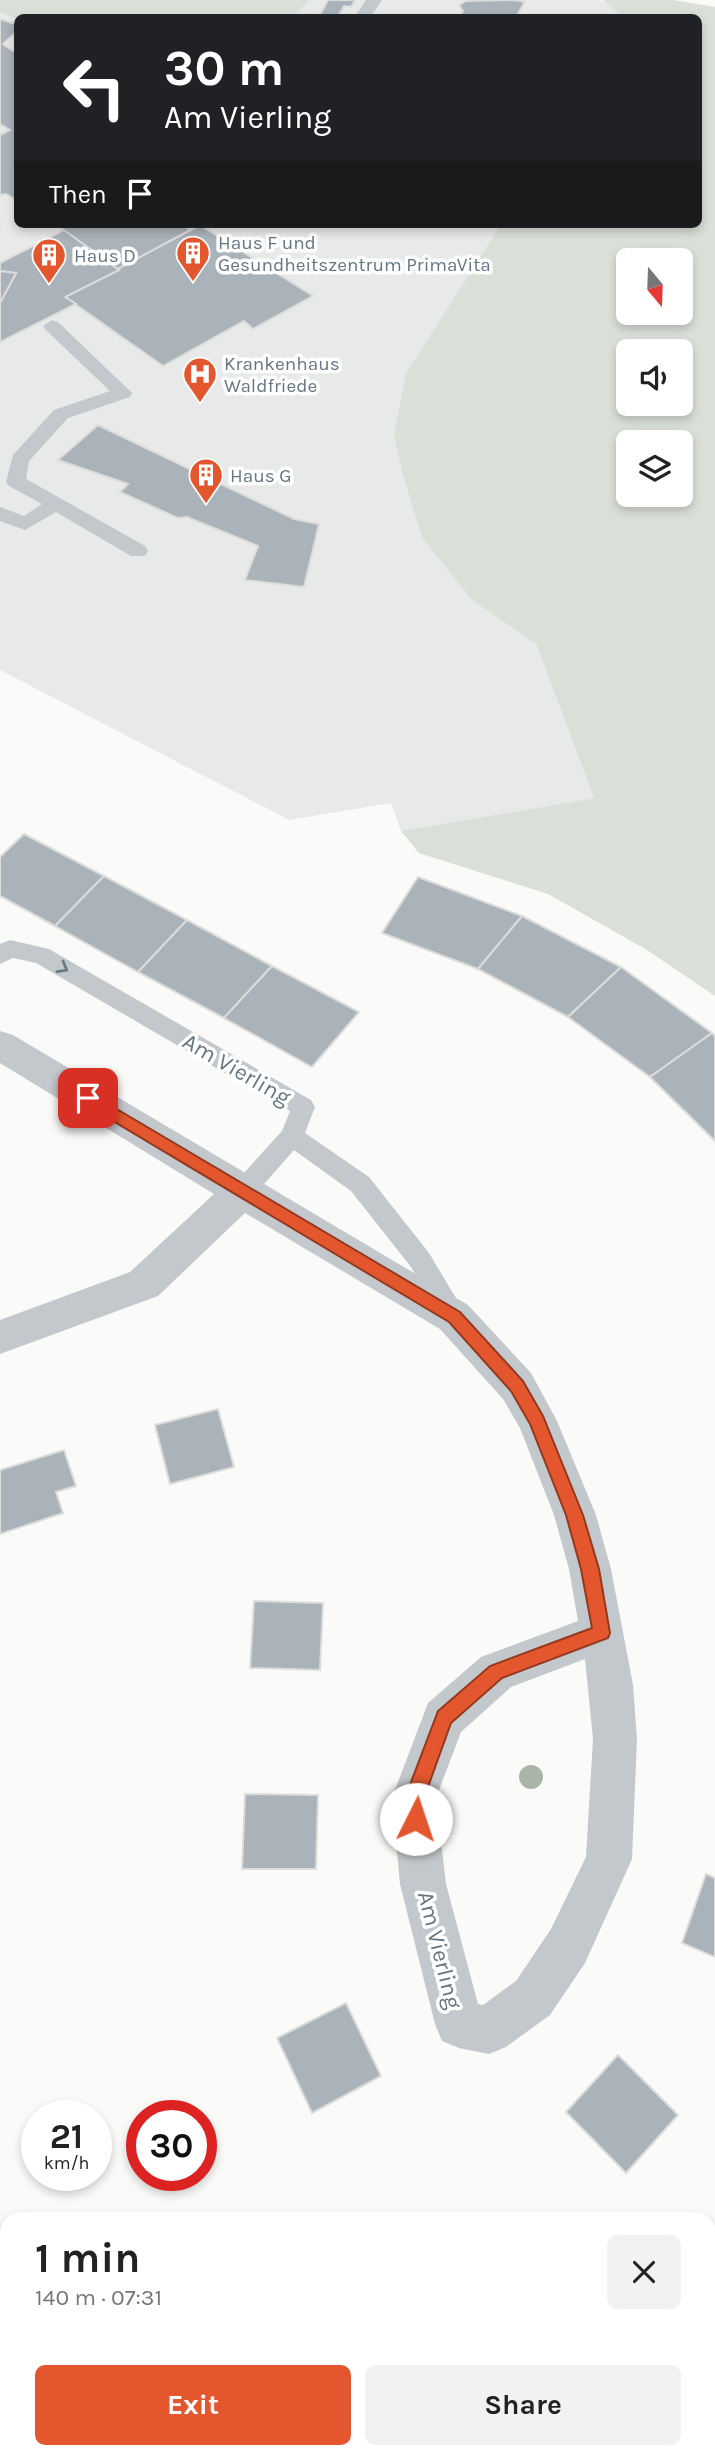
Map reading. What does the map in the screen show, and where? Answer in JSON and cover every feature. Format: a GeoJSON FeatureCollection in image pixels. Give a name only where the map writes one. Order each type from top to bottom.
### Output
{"type":"FeatureCollection","features":[{"type":"Feature","properties":{"kind":"street","name":"Am Vierling"},"geometry":{"type":"LineString","coordinates":[[0,1045],[454,1317],[517,1386],[537,1421],[575,1515],[590,1569],[611,1685],[615,1740],[610,1859],[568,1946],[533,1998],[489,2031],[459,2024],[423,1884],[414,1798],[444,1718],[496,1672],[601,1633]]}},
{"type":"Feature","properties":{"kind":"street"},"geometry":{"type":"LineString","coordinates":[[0,1337],[144,1284],[242,1192]]}},
{"type":"Feature","properties":{"kind":"lane"},"geometry":{"type":"LineString","coordinates":[[51,326],[123,393],[61,414],[20,459],[16,482],[138,551]]}},
{"type":"Feature","properties":{"kind":"lane"},"geometry":{"type":"LineString","coordinates":[[0,513],[25,524],[56,503]]}},
{"type":"Feature","properties":{"kind":"lane","name":"Am Vierling"},"geometry":{"type":"LineString","coordinates":[[0,955],[10,949],[41,955],[303,1107],[292,1136],[360,1184],[420,1260],[454,1317]]}},
{"type":"Feature","properties":{"kind":"lane"},"geometry":{"type":"LineString","coordinates":[[242,1192],[292,1136]]}},
{"type":"Feature","properties":{"kind":"shaded area","name":"Krankenhaus Waldfriede"},"geometry":{"type":"Polygon","coordinates":[[[0,0],[597,0],[605,2],[619,14],[14,14],[14,228],[498,228],[406,373],[472,600],[536,644],[594,798],[401,831],[391,803],[289,820],[0,670],[0,0]]]}},
{"type":"Feature","properties":{"kind":"shaded area"},"geometry":{"type":"Polygon","coordinates":[[[0,0],[309,0],[296,14],[14,14],[14,17],[0,13],[0,0]]]}},
{"type":"Feature","properties":{"kind":"shaded area"},"geometry":{"type":"Polygon","coordinates":[[[603,0],[673,0],[715,7],[715,996],[647,950],[548,894],[419,853],[401,831],[594,798],[536,644],[472,600],[422,537],[394,435],[406,373],[498,228],[702,228],[702,14],[619,14],[603,0]]]}},
{"type":"Feature","properties":{"kind":"building"},"geometry":{"type":"Polygon","coordinates":[[[328,0],[355,0],[351,7],[344,6],[339,14],[321,14],[328,0]]]}},
{"type":"Feature","properties":{"kind":"building"},"geometry":{"type":"Polygon","coordinates":[[[466,1],[525,2],[518,14],[461,14],[463,11],[459,5],[466,1]]]}},
{"type":"Feature","properties":{"kind":"building"},"geometry":{"type":"Polygon","coordinates":[[[0,19],[14,24],[14,34],[3,44],[14,51],[14,199],[6,194],[0,195],[0,135],[10,130],[0,124],[0,19]]]}},
{"type":"Feature","properties":{"kind":"building"},"geometry":{"type":"Polygon","coordinates":[[[61,228],[190,230],[119,270],[61,228]]]}},
{"type":"Feature","properties":{"kind":"building","name":"Haus F und Gesundheitszentrum PrimaVita"},"geometry":{"type":"Polygon","coordinates":[[[194,228],[205,228],[313,296],[253,329],[244,321],[163,366],[65,297],[194,228]]]}},
{"type":"Feature","properties":{"kind":"building","name":"Haus D"},"geometry":{"type":"Polygon","coordinates":[[[64,230],[119,270],[65,297],[76,304],[0,342],[0,303],[16,273],[0,271],[0,263],[64,230]]]}},
{"type":"Feature","properties":{"kind":"building"},"geometry":{"type":"Polygon","coordinates":[[[0,271],[16,273],[0,303],[0,271]]]}},
{"type":"Feature","properties":{"kind":"building","name":"Haus G"},"geometry":{"type":"Polygon","coordinates":[[[98,425],[294,519],[319,524],[304,587],[245,580],[258,546],[187,517],[178,518],[120,492],[128,484],[58,460],[98,425]]]}},
{"type":"Feature","properties":{"kind":"building"},"geometry":{"type":"Polygon","coordinates":[[[24,834],[104,876],[55,926],[0,896],[0,857],[24,834]]]}},
{"type":"Feature","properties":{"kind":"building"},"geometry":{"type":"Polygon","coordinates":[[[104,876],[187,920],[138,972],[55,926],[104,876]]]}},
{"type":"Feature","properties":{"kind":"building"},"geometry":{"type":"Polygon","coordinates":[[[418,877],[522,916],[478,969],[382,933],[418,877]]]}},
{"type":"Feature","properties":{"kind":"building"},"geometry":{"type":"Polygon","coordinates":[[[522,916],[621,967],[568,1017],[478,969],[522,916]]]}},
{"type":"Feature","properties":{"kind":"building"},"geometry":{"type":"Polygon","coordinates":[[[187,920],[272,966],[224,1018],[138,972],[187,920]]]}},
{"type":"Feature","properties":{"kind":"building"},"geometry":{"type":"Polygon","coordinates":[[[272,966],[359,1012],[312,1067],[224,1018],[272,966]]]}},
{"type":"Feature","properties":{"kind":"building"},"geometry":{"type":"Polygon","coordinates":[[[621,967],[712,1033],[650,1077],[568,1017],[621,967]]]}},
{"type":"Feature","properties":{"kind":"building"},"geometry":{"type":"Polygon","coordinates":[[[712,1033],[715,1036],[715,1141],[650,1077],[712,1033]]]}},
{"type":"Feature","properties":{"kind":"building"},"geometry":{"type":"Polygon","coordinates":[[[218,1409],[234,1467],[170,1484],[155,1425],[218,1409]]]}},
{"type":"Feature","properties":{"kind":"building"},"geometry":{"type":"Polygon","coordinates":[[[64,1450],[76,1486],[56,1492],[63,1513],[0,1534],[0,1470],[64,1450]]]}},
{"type":"Feature","properties":{"kind":"building"},"geometry":{"type":"Polygon","coordinates":[[[254,1601],[323,1603],[320,1670],[250,1668],[254,1601]]]}},
{"type":"Feature","properties":{"kind":"building"},"geometry":{"type":"Polygon","coordinates":[[[245,1794],[318,1795],[316,1869],[242,1869],[245,1794]]]}},
{"type":"Feature","properties":{"kind":"building"},"geometry":{"type":"Polygon","coordinates":[[[706,1874],[715,1878],[715,1957],[682,1943],[706,1874]]]}},
{"type":"Feature","properties":{"kind":"building"},"geometry":{"type":"Polygon","coordinates":[[[346,2003],[381,2076],[312,2113],[277,2038],[346,2003]]]}},
{"type":"Feature","properties":{"kind":"building"},"geometry":{"type":"Polygon","coordinates":[[[618,2055],[678,2115],[626,2173],[566,2112],[618,2055]]]}},
{"type":"Feature","properties":{"kind":"place","name":"Haus F und Gesundheitszentrum PrimaVita"},"geometry":{"type":"Point","coordinates":[193,283]}},
{"type":"Feature","properties":{"kind":"place","name":"Haus D"},"geometry":{"type":"Point","coordinates":[49,285]}},
{"type":"Feature","properties":{"kind":"place","name":"Krankenhaus Waldfriede"},"geometry":{"type":"Point","coordinates":[200,404]}},
{"type":"Feature","properties":{"kind":"place","name":"Haus G"},"geometry":{"type":"Point","coordinates":[206,505]}},
{"type":"Feature","properties":{"kind":"route"},"geometry":{"type":"LineString","coordinates":[[88,1098],[454,1317],[517,1386],[537,1421],[575,1515],[590,1569],[601,1633],[496,1672],[444,1718],[414,1798],[416,1819]]}}]}
